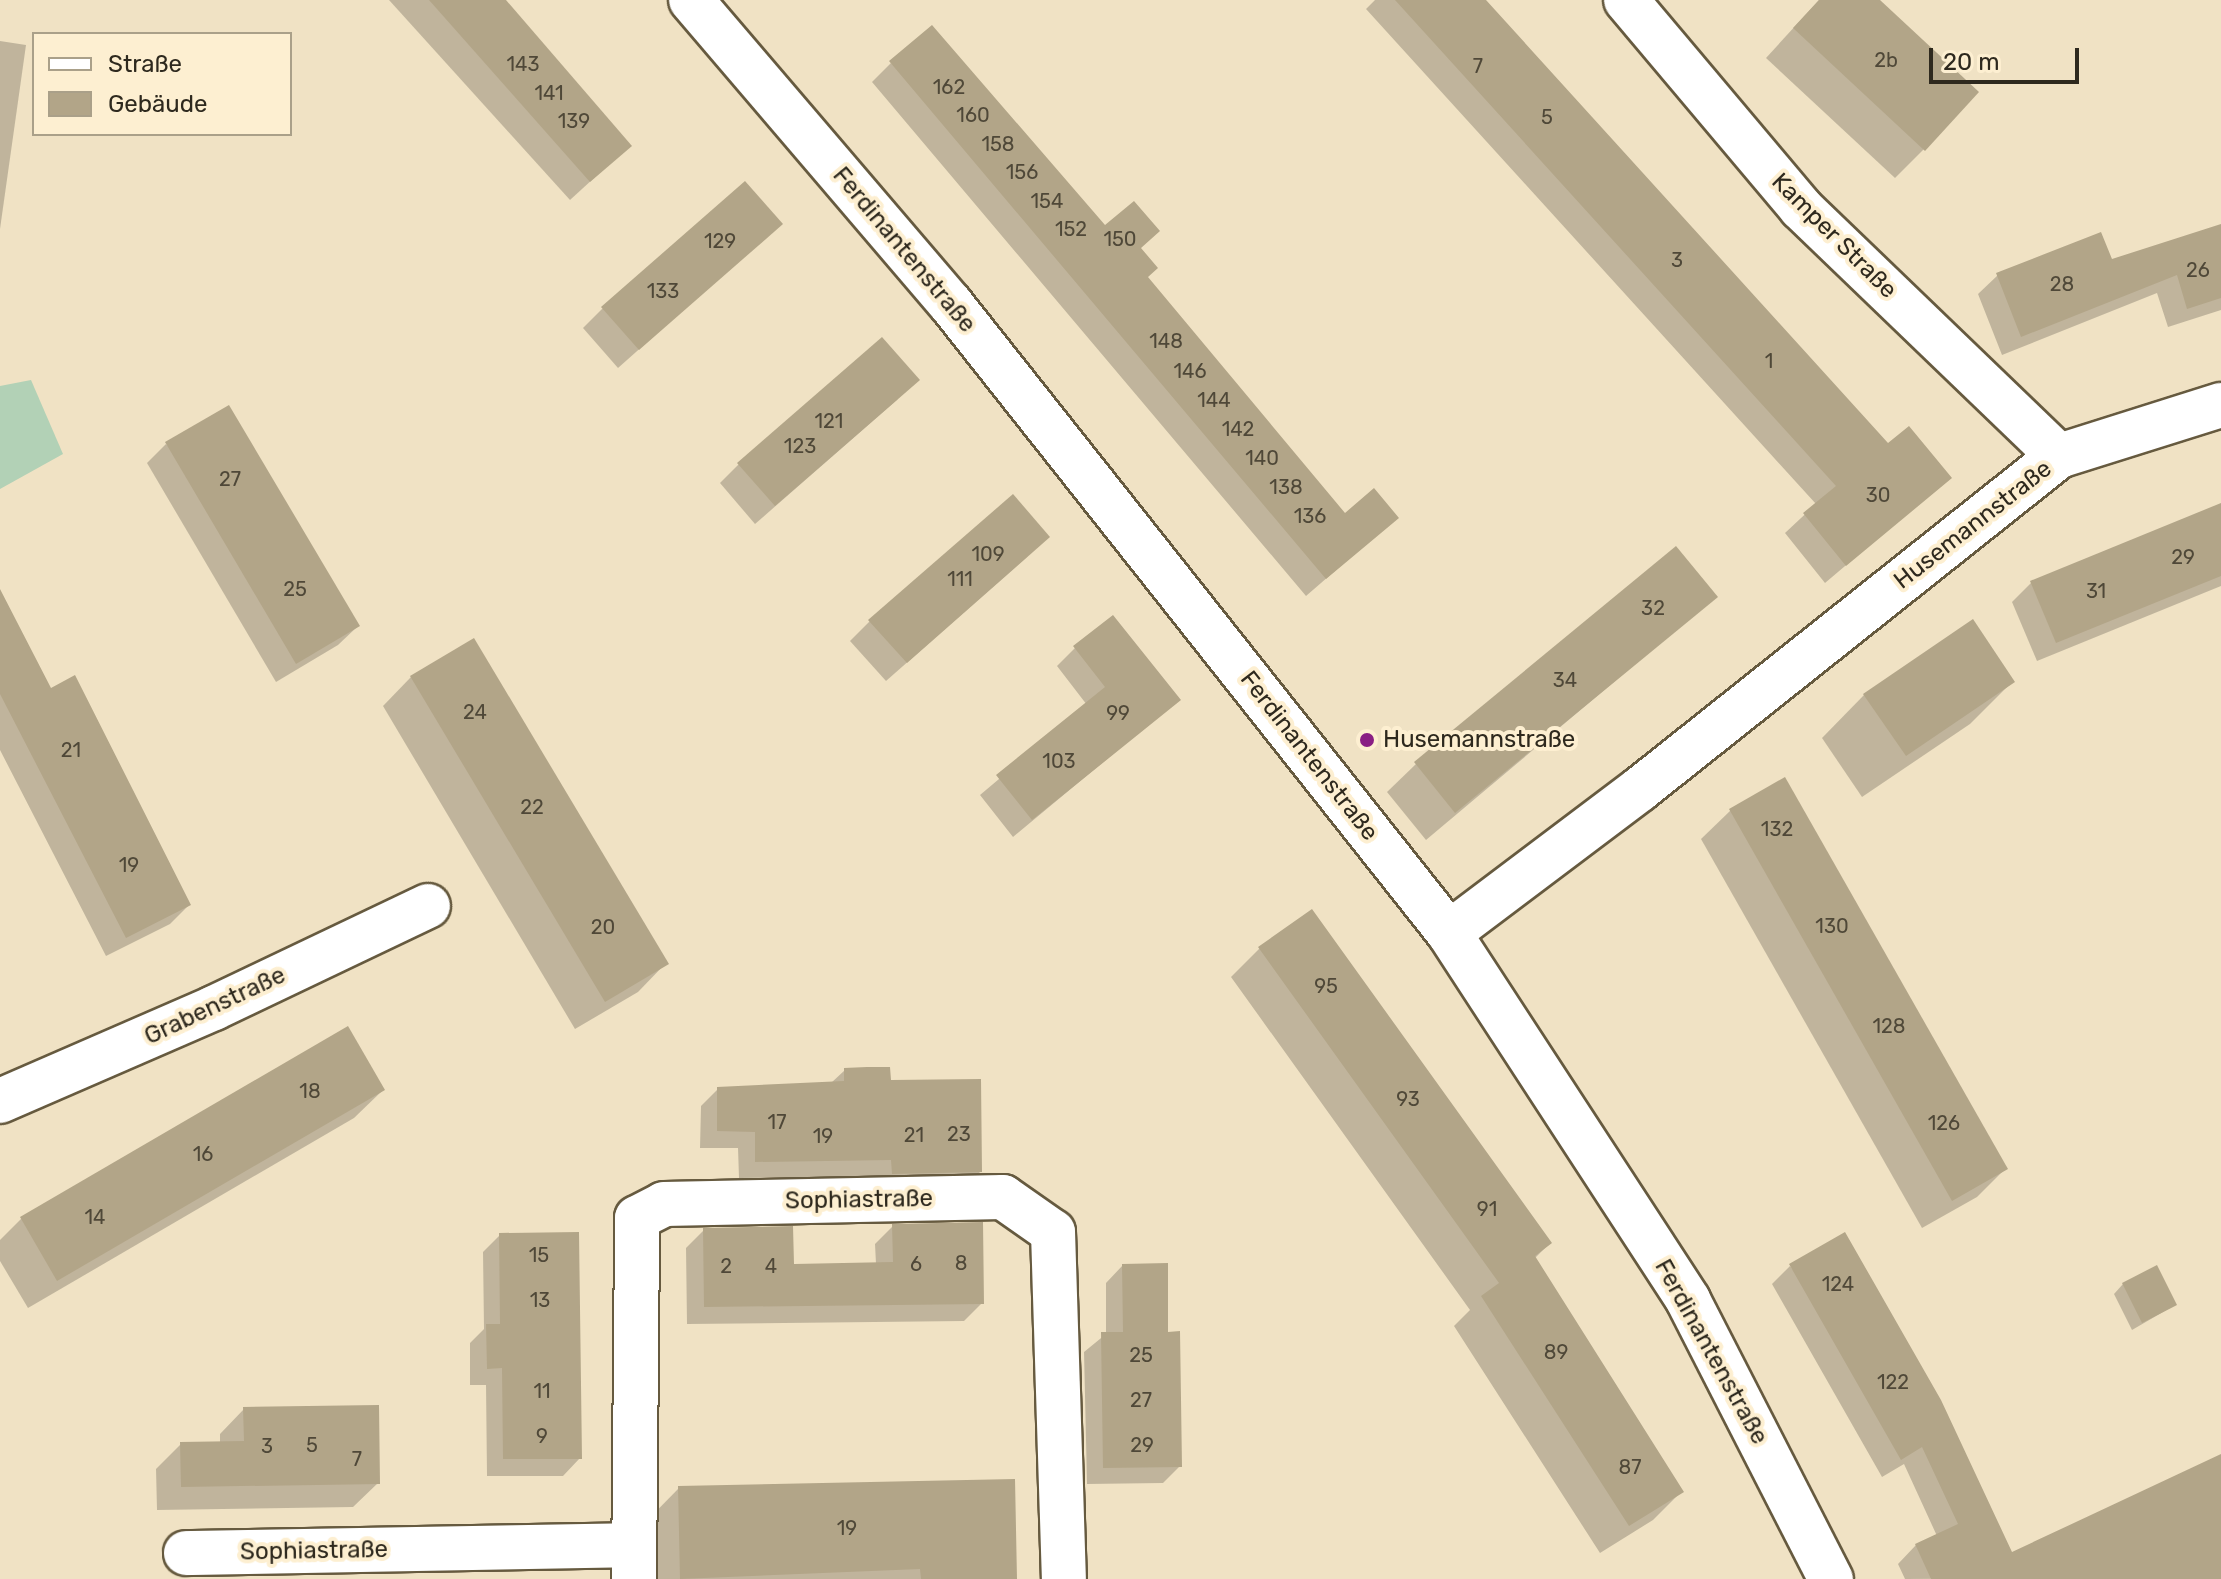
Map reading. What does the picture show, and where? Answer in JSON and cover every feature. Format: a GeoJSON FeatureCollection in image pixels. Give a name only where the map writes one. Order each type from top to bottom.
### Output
{"type":"FeatureCollection","features":[{"type":"Feature","properties":{"kind":"street","name":"Ferdinantenstraße"},"geometry":{"type":"LineString","coordinates":[[691,0],[950,303],[1449,933],[1688,1300],[1831,1579]]}},
{"type":"Feature","properties":{"kind":"street","name":"Kamper Straße"},"geometry":{"type":"LineString","coordinates":[[1626,0],[1801,208],[2059,456]]}},
{"type":"Feature","properties":{"kind":"street","name":"Husemannstraße"},"geometry":{"type":"LineString","coordinates":[[1449,933],[1640,789],[2059,456],[2221,405]]}},
{"type":"Feature","properties":{"kind":"street","name":"Grabenstraße"},"geometry":{"type":"LineString","coordinates":[[0,1101],[428,906]]}},
{"type":"Feature","properties":{"kind":"street","name":"Sophiastraße"},"geometry":{"type":"LineString","coordinates":[[186,1553],[634,1562],[637,1218],[664,1204],[1003,1197],[1053,1232],[1064,1579]]}},
{"type":"Feature","properties":{"kind":"green space"},"geometry":{"type":"Polygon","coordinates":[[[31,380],[63,454],[0,489],[0,386],[31,380]]]}},
{"type":"Feature","properties":{"kind":"building"},"geometry":{"type":"Polygon","coordinates":[[[429,0],[506,0],[632,146],[590,182],[429,0]]]}},
{"type":"Feature","properties":{"kind":"building"},"geometry":{"type":"Polygon","coordinates":[[[1395,0],[1486,0],[1888,443],[1909,426],[1952,478],[1846,566],[1803,513],[1836,486],[1395,0]]]}},
{"type":"Feature","properties":{"kind":"building"},"geometry":{"type":"Polygon","coordinates":[[[1819,0],[1880,0],[1979,92],[1925,151],[1793,28],[1819,0]]]}},
{"type":"Feature","properties":{"kind":"building"},"geometry":{"type":"Polygon","coordinates":[[[932,25],[1105,225],[1134,201],[1160,231],[1141,248],[1158,268],[1148,277],[1345,513],[1374,488],[1399,518],[1326,579],[889,61],[932,25]]]}},
{"type":"Feature","properties":{"kind":"building"},"geometry":{"type":"Polygon","coordinates":[[[745,181],[783,224],[639,350],[601,307],[745,181]]]}},
{"type":"Feature","properties":{"kind":"building"},"geometry":{"type":"Polygon","coordinates":[[[2221,224],[2221,298],[2187,309],[2177,275],[2021,337],[1996,273],[2101,232],[2112,259],[2221,224]]]}},
{"type":"Feature","properties":{"kind":"building"},"geometry":{"type":"Polygon","coordinates":[[[882,337],[920,380],[775,506],[737,463],[882,337]]]}},
{"type":"Feature","properties":{"kind":"building"},"geometry":{"type":"Polygon","coordinates":[[[229,405],[360,626],[296,664],[165,442],[229,405]]]}},
{"type":"Feature","properties":{"kind":"building"},"geometry":{"type":"Polygon","coordinates":[[[1013,494],[1050,537],[907,663],[868,620],[1013,494]]]}},
{"type":"Feature","properties":{"kind":"building"},"geometry":{"type":"Polygon","coordinates":[[[2221,503],[2221,576],[2056,643],[2030,581],[2221,503]]]}},
{"type":"Feature","properties":{"kind":"building"},"geometry":{"type":"Polygon","coordinates":[[[1676,546],[1718,597],[1455,813],[1414,762],[1676,546]]]}},
{"type":"Feature","properties":{"kind":"building"},"geometry":{"type":"Polygon","coordinates":[[[0,589],[51,688],[75,675],[191,905],[126,938],[0,694],[0,589]]]}},
{"type":"Feature","properties":{"kind":"building"},"geometry":{"type":"Polygon","coordinates":[[[1113,615],[1181,700],[1032,820],[996,775],[1105,687],[1073,646],[1113,615]]]}},
{"type":"Feature","properties":{"kind":"building"},"geometry":{"type":"Polygon","coordinates":[[[1973,619],[2015,682],[1906,756],[1863,694],[1973,619]]]}},
{"type":"Feature","properties":{"kind":"building"},"geometry":{"type":"Polygon","coordinates":[[[474,638],[669,964],[605,1002],[410,676],[474,638]]]}},
{"type":"Feature","properties":{"kind":"building"},"geometry":{"type":"Polygon","coordinates":[[[1785,777],[2008,1169],[1952,1201],[1729,809],[1785,777]]]}},
{"type":"Feature","properties":{"kind":"building"},"geometry":{"type":"Polygon","coordinates":[[[1312,909],[1552,1243],[1535,1256],[1684,1492],[1629,1526],[1481,1296],[1499,1283],[1258,947],[1312,909]]]}},
{"type":"Feature","properties":{"kind":"building"},"geometry":{"type":"Polygon","coordinates":[[[348,1026],[385,1090],[57,1281],[20,1217],[348,1026]]]}},
{"type":"Feature","properties":{"kind":"building"},"geometry":{"type":"Polygon","coordinates":[[[890,1067],[891,1080],[981,1079],[982,1172],[892,1174],[891,1160],[755,1162],[755,1132],[717,1131],[717,1087],[844,1081],[844,1068],[890,1067]]]}},
{"type":"Feature","properties":{"kind":"building"},"geometry":{"type":"Polygon","coordinates":[[[983,1222],[984,1304],[704,1307],[703,1228],[793,1226],[794,1264],[893,1262],[892,1224],[983,1222]]]}},
{"type":"Feature","properties":{"kind":"building"},"geometry":{"type":"Polygon","coordinates":[[[579,1232],[582,1459],[503,1459],[502,1368],[487,1369],[486,1324],[500,1324],[499,1233],[579,1232]]]}},
{"type":"Feature","properties":{"kind":"building"},"geometry":{"type":"Polygon","coordinates":[[[1845,1232],[1941,1400],[2012,1552],[2221,1454],[2221,1579],[1931,1579],[1915,1544],[1958,1524],[1922,1447],[1901,1460],[1789,1264],[1845,1232]]]}},
{"type":"Feature","properties":{"kind":"building"},"geometry":{"type":"Polygon","coordinates":[[[1168,1263],[1168,1332],[1180,1331],[1182,1467],[1103,1468],[1101,1332],[1123,1332],[1122,1264],[1168,1263]]]}},
{"type":"Feature","properties":{"kind":"building"},"geometry":{"type":"Polygon","coordinates":[[[2157,1265],[2177,1305],[2142,1323],[2122,1283],[2157,1265]]]}},
{"type":"Feature","properties":{"kind":"building"},"geometry":{"type":"Polygon","coordinates":[[[379,1405],[380,1484],[181,1487],[180,1442],[244,1441],[243,1407],[379,1405]]]}},
{"type":"Feature","properties":{"kind":"building"},"geometry":{"type":"Polygon","coordinates":[[[1015,1479],[1017,1579],[921,1579],[920,1569],[680,1579],[678,1486],[1015,1479]]]}},
{"type":"Feature","properties":{"kind":"place","name":"Husemannstraße"},"geometry":{"type":"Point","coordinates":[1367,740]}}]}
